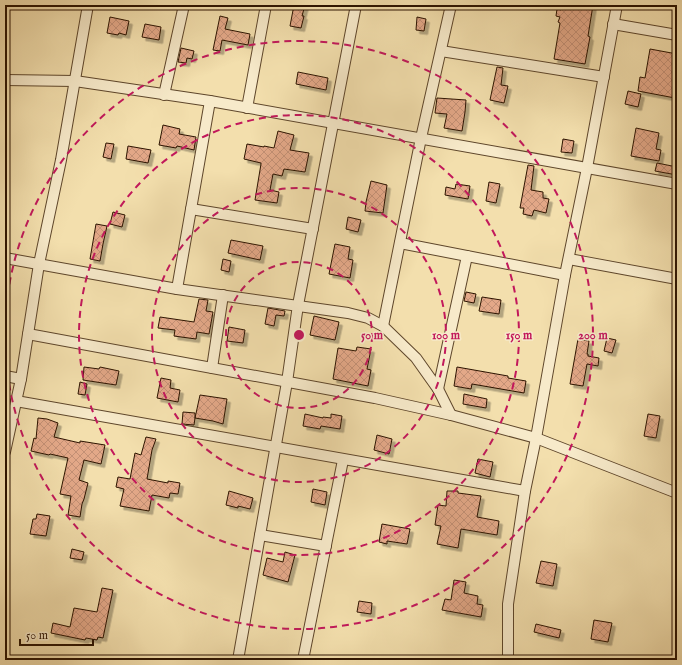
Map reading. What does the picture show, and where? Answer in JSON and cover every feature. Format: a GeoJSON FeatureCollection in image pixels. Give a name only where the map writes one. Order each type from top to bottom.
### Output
{"type":"FeatureCollection","features":[{"type":"Feature","properties":{"kind":"street"},"geometry":{"type":"LineString","coordinates":[[5,452],[21,379],[39,264],[61,160],[88,5]]}},
{"type":"Feature","properties":{"kind":"street"},"geometry":{"type":"LineString","coordinates":[[164,95],[184,5]]}},
{"type":"Feature","properties":{"kind":"street"},"geometry":{"type":"LineString","coordinates":[[247,108],[266,5]]}},
{"type":"Feature","properties":{"kind":"street"},"geometry":{"type":"LineString","coordinates":[[238,660],[276,447],[298,306],[356,5]]}},
{"type":"Feature","properties":{"kind":"street"},"geometry":{"type":"LineString","coordinates":[[383,326],[421,138],[451,5]]}},
{"type":"Feature","properties":{"kind":"street"},"geometry":{"type":"LineString","coordinates":[[508,660],[508,604],[524,491],[536,438],[565,275],[587,168],[617,5]]}},
{"type":"Feature","properties":{"kind":"street"},"geometry":{"type":"LineString","coordinates":[[613,24],[677,35]]}},
{"type":"Feature","properties":{"kind":"street"},"geometry":{"type":"LineString","coordinates":[[441,51],[604,77]]}},
{"type":"Feature","properties":{"kind":"street"},"geometry":{"type":"LineString","coordinates":[[5,80],[75,81],[210,101],[677,184]]}},
{"type":"Feature","properties":{"kind":"street"},"geometry":{"type":"LineString","coordinates":[[178,289],[210,101]]}},
{"type":"Feature","properties":{"kind":"street"},"geometry":{"type":"LineString","coordinates":[[191,209],[312,229]]}},
{"type":"Feature","properties":{"kind":"street"},"geometry":{"type":"LineString","coordinates":[[400,243],[565,275]]}},
{"type":"Feature","properties":{"kind":"street"},"geometry":{"type":"LineString","coordinates":[[438,389],[467,256]]}},
{"type":"Feature","properties":{"kind":"street"},"geometry":{"type":"LineString","coordinates":[[5,258],[178,289],[348,313],[368,318],[383,326],[416,358],[438,389],[451,415]]}},
{"type":"Feature","properties":{"kind":"street"},"geometry":{"type":"LineString","coordinates":[[568,259],[677,279]]}},
{"type":"Feature","properties":{"kind":"street"},"geometry":{"type":"LineString","coordinates":[[212,368],[224,296]]}},
{"type":"Feature","properties":{"kind":"street"},"geometry":{"type":"LineString","coordinates":[[28,334],[375,398],[451,415],[536,438],[677,493]]}},
{"type":"Feature","properties":{"kind":"street"},"geometry":{"type":"LineString","coordinates":[[5,376],[21,379]]}},
{"type":"Feature","properties":{"kind":"street"},"geometry":{"type":"LineString","coordinates":[[16,401],[524,491]]}},
{"type":"Feature","properties":{"kind":"street"},"geometry":{"type":"LineString","coordinates":[[303,660],[343,460]]}},
{"type":"Feature","properties":{"kind":"street"},"geometry":{"type":"LineString","coordinates":[[260,535],[326,546]]}},
{"type":"Feature","properties":{"kind":"building"},"geometry":{"type":"Polygon","coordinates":[[[294,5],[305,5],[301,28],[290,26],[294,5]]]}},
{"type":"Feature","properties":{"kind":"building"},"geometry":{"type":"Polygon","coordinates":[[[562,5],[593,5],[588,36],[590,37],[585,64],[554,59],[560,23],[558,22],[560,17],[556,16],[557,9],[561,10],[562,5]]]}},
{"type":"Feature","properties":{"kind":"building"},"geometry":{"type":"Polygon","coordinates":[[[220,16],[228,18],[225,29],[250,34],[248,45],[222,40],[220,51],[213,50],[220,16]]]}},
{"type":"Feature","properties":{"kind":"building"},"geometry":{"type":"Polygon","coordinates":[[[110,17],[129,21],[126,35],[119,33],[118,35],[107,33],[110,17]]]}},
{"type":"Feature","properties":{"kind":"building"},"geometry":{"type":"Polygon","coordinates":[[[417,17],[426,19],[424,31],[416,30],[417,17]]]}},
{"type":"Feature","properties":{"kind":"building"},"geometry":{"type":"Polygon","coordinates":[[[145,24],[161,27],[159,40],[142,37],[145,24]]]}},
{"type":"Feature","properties":{"kind":"building"},"geometry":{"type":"Polygon","coordinates":[[[181,48],[194,51],[192,59],[187,58],[186,63],[178,62],[181,48]]]}},
{"type":"Feature","properties":{"kind":"building"},"geometry":{"type":"Polygon","coordinates":[[[650,49],[677,54],[677,88],[675,98],[638,91],[640,77],[645,78],[650,49]]]}},
{"type":"Feature","properties":{"kind":"building"},"geometry":{"type":"Polygon","coordinates":[[[497,67],[503,68],[501,85],[508,86],[504,103],[490,100],[497,67]]]}},
{"type":"Feature","properties":{"kind":"building"},"geometry":{"type":"Polygon","coordinates":[[[298,72],[328,78],[326,90],[296,84],[298,72]]]}},
{"type":"Feature","properties":{"kind":"building"},"geometry":{"type":"Polygon","coordinates":[[[628,91],[641,94],[638,107],[625,104],[628,91]]]}},
{"type":"Feature","properties":{"kind":"building"},"geometry":{"type":"Polygon","coordinates":[[[437,98],[466,100],[462,131],[444,128],[447,114],[435,113],[437,98]]]}},
{"type":"Feature","properties":{"kind":"building"},"geometry":{"type":"Polygon","coordinates":[[[163,125],[180,129],[179,134],[196,137],[194,150],[177,146],[176,148],[159,145],[163,125]]]}},
{"type":"Feature","properties":{"kind":"building"},"geometry":{"type":"Polygon","coordinates":[[[636,128],[659,133],[656,149],[661,150],[659,161],[631,156],[636,128]]]}},
{"type":"Feature","properties":{"kind":"building"},"geometry":{"type":"Polygon","coordinates":[[[278,131],[294,135],[290,150],[309,153],[305,172],[284,169],[282,176],[273,174],[270,190],[279,192],[277,203],[255,200],[261,163],[244,159],[247,144],[274,148],[278,131]]]}},
{"type":"Feature","properties":{"kind":"building"},"geometry":{"type":"Polygon","coordinates":[[[563,139],[574,141],[572,153],[561,152],[563,139]]]}},
{"type":"Feature","properties":{"kind":"building"},"geometry":{"type":"Polygon","coordinates":[[[106,143],[114,144],[111,159],[103,157],[106,143]]]}},
{"type":"Feature","properties":{"kind":"building"},"geometry":{"type":"Polygon","coordinates":[[[128,146],[151,150],[148,163],[126,159],[128,146]]]}},
{"type":"Feature","properties":{"kind":"building"},"geometry":{"type":"Polygon","coordinates":[[[657,163],[677,167],[677,175],[655,171],[657,163]]]}},
{"type":"Feature","properties":{"kind":"building"},"geometry":{"type":"Polygon","coordinates":[[[528,165],[534,166],[531,190],[543,192],[543,198],[549,199],[546,213],[534,210],[532,216],[523,214],[524,208],[520,208],[528,165]]]}},
{"type":"Feature","properties":{"kind":"building"},"geometry":{"type":"Polygon","coordinates":[[[371,181],[387,185],[383,213],[365,211],[371,181]]]}},
{"type":"Feature","properties":{"kind":"building"},"geometry":{"type":"Polygon","coordinates":[[[489,182],[500,184],[496,203],[486,201],[489,182]]]}},
{"type":"Feature","properties":{"kind":"building"},"geometry":{"type":"Polygon","coordinates":[[[456,184],[470,186],[468,199],[445,195],[446,187],[455,189],[456,184]]]}},
{"type":"Feature","properties":{"kind":"building"},"geometry":{"type":"Polygon","coordinates":[[[113,212],[125,215],[122,227],[110,224],[113,212]]]}},
{"type":"Feature","properties":{"kind":"building"},"geometry":{"type":"Polygon","coordinates":[[[348,217],[361,220],[358,232],[346,229],[348,217]]]}},
{"type":"Feature","properties":{"kind":"building"},"geometry":{"type":"Polygon","coordinates":[[[96,224],[107,226],[100,261],[90,259],[96,224]]]}},
{"type":"Feature","properties":{"kind":"building"},"geometry":{"type":"Polygon","coordinates":[[[231,240],[263,246],[260,260],[228,253],[231,240]]]}},
{"type":"Feature","properties":{"kind":"building"},"geometry":{"type":"Polygon","coordinates":[[[335,244],[350,247],[348,259],[353,260],[350,278],[329,274],[335,244]]]}},
{"type":"Feature","properties":{"kind":"building"},"geometry":{"type":"Polygon","coordinates":[[[223,259],[231,261],[229,272],[221,270],[223,259]]]}},
{"type":"Feature","properties":{"kind":"building"},"geometry":{"type":"Polygon","coordinates":[[[466,292],[476,294],[474,303],[464,301],[466,292]]]}},
{"type":"Feature","properties":{"kind":"building"},"geometry":{"type":"Polygon","coordinates":[[[482,297],[501,300],[499,314],[479,311],[482,297]]]}},
{"type":"Feature","properties":{"kind":"building"},"geometry":{"type":"Polygon","coordinates":[[[199,299],[208,300],[206,311],[213,312],[209,334],[197,332],[196,339],[174,336],[175,330],[158,328],[160,317],[194,322],[199,299]]]}},
{"type":"Feature","properties":{"kind":"building"},"geometry":{"type":"Polygon","coordinates":[[[268,308],[285,311],[284,316],[276,315],[274,326],[265,324],[268,308]]]}},
{"type":"Feature","properties":{"kind":"building"},"geometry":{"type":"Polygon","coordinates":[[[314,316],[339,322],[335,340],[310,335],[314,316]]]}},
{"type":"Feature","properties":{"kind":"building"},"geometry":{"type":"Polygon","coordinates":[[[229,327],[245,330],[243,343],[227,341],[229,327]]]}},
{"type":"Feature","properties":{"kind":"building"},"geometry":{"type":"Polygon","coordinates":[[[607,338],[616,340],[612,353],[604,351],[607,338]]]}},
{"type":"Feature","properties":{"kind":"building"},"geometry":{"type":"Polygon","coordinates":[[[578,339],[589,341],[588,356],[599,358],[598,366],[587,364],[583,386],[570,384],[578,339]]]}},
{"type":"Feature","properties":{"kind":"building"},"geometry":{"type":"Polygon","coordinates":[[[357,347],[371,349],[367,369],[371,370],[368,386],[333,379],[338,348],[356,351],[357,347]]]}},
{"type":"Feature","properties":{"kind":"building"},"geometry":{"type":"Polygon","coordinates":[[[84,367],[99,369],[100,367],[119,371],[116,385],[83,380],[84,367]]]}},
{"type":"Feature","properties":{"kind":"building"},"geometry":{"type":"Polygon","coordinates":[[[457,367],[508,376],[508,378],[526,381],[524,393],[472,384],[471,389],[454,386],[457,367]]]}},
{"type":"Feature","properties":{"kind":"building"},"geometry":{"type":"Polygon","coordinates":[[[161,378],[171,380],[170,388],[180,390],[178,402],[157,398],[161,378]]]}},
{"type":"Feature","properties":{"kind":"building"},"geometry":{"type":"Polygon","coordinates":[[[80,382],[87,384],[85,395],[78,394],[80,382]]]}},
{"type":"Feature","properties":{"kind":"building"},"geometry":{"type":"Polygon","coordinates":[[[464,394],[487,399],[486,408],[463,404],[464,394]]]}},
{"type":"Feature","properties":{"kind":"building"},"geometry":{"type":"Polygon","coordinates":[[[200,395],[227,399],[223,424],[195,418],[200,395]]]}},
{"type":"Feature","properties":{"kind":"building"},"geometry":{"type":"Polygon","coordinates":[[[183,412],[195,413],[194,425],[182,424],[183,412]]]}},
{"type":"Feature","properties":{"kind":"building"},"geometry":{"type":"Polygon","coordinates":[[[305,414],[323,418],[331,418],[331,414],[342,416],[340,429],[321,426],[320,429],[303,426],[305,414]]]}},
{"type":"Feature","properties":{"kind":"building"},"geometry":{"type":"Polygon","coordinates":[[[648,414],[660,416],[656,438],[644,436],[648,414]]]}},
{"type":"Feature","properties":{"kind":"building"},"geometry":{"type":"Polygon","coordinates":[[[38,418],[47,419],[58,423],[54,437],[80,443],[80,441],[105,445],[101,464],[84,460],[79,480],[88,483],[80,517],[68,515],[71,496],[60,494],[68,458],[31,451],[34,438],[36,439],[38,418]]]}},
{"type":"Feature","properties":{"kind":"building"},"geometry":{"type":"Polygon","coordinates":[[[377,435],[392,439],[389,454],[374,450],[377,435]]]}},
{"type":"Feature","properties":{"kind":"building"},"geometry":{"type":"Polygon","coordinates":[[[146,437],[156,439],[152,450],[147,479],[168,483],[168,481],[180,483],[178,494],[170,493],[169,498],[152,495],[149,511],[120,506],[124,489],[116,487],[118,477],[130,479],[135,453],[141,455],[146,437]]]}},
{"type":"Feature","properties":{"kind":"building"},"geometry":{"type":"Polygon","coordinates":[[[478,459],[493,462],[490,477],[475,473],[478,459]]]}},
{"type":"Feature","properties":{"kind":"building"},"geometry":{"type":"Polygon","coordinates":[[[313,489],[327,492],[325,505],[311,502],[313,489]]]}},
{"type":"Feature","properties":{"kind":"building"},"geometry":{"type":"Polygon","coordinates":[[[229,491],[253,498],[250,509],[226,505],[229,491]]]}},
{"type":"Feature","properties":{"kind":"building"},"geometry":{"type":"Polygon","coordinates":[[[447,491],[458,491],[458,493],[481,496],[477,517],[499,521],[497,535],[461,529],[458,548],[437,544],[441,526],[435,525],[438,505],[446,506],[447,491]]]}},
{"type":"Feature","properties":{"kind":"building"},"geometry":{"type":"Polygon","coordinates":[[[37,514],[50,516],[46,536],[30,534],[33,519],[36,519],[37,514]]]}},
{"type":"Feature","properties":{"kind":"building"},"geometry":{"type":"Polygon","coordinates":[[[382,524],[410,529],[407,544],[387,541],[387,544],[379,542],[382,524]]]}},
{"type":"Feature","properties":{"kind":"building"},"geometry":{"type":"Polygon","coordinates":[[[72,549],[84,552],[82,560],[70,558],[72,549]]]}},
{"type":"Feature","properties":{"kind":"building"},"geometry":{"type":"Polygon","coordinates":[[[285,552],[295,555],[288,582],[263,575],[267,558],[283,562],[285,552]]]}},
{"type":"Feature","properties":{"kind":"building"},"geometry":{"type":"Polygon","coordinates":[[[541,561],[557,564],[553,586],[536,583],[541,561]]]}},
{"type":"Feature","properties":{"kind":"building"},"geometry":{"type":"Polygon","coordinates":[[[454,580],[466,582],[464,593],[478,596],[477,604],[483,605],[481,617],[442,610],[445,599],[451,600],[454,580]]]}},
{"type":"Feature","properties":{"kind":"building"},"geometry":{"type":"Polygon","coordinates":[[[102,588],[113,590],[103,638],[98,637],[97,640],[86,638],[85,640],[51,633],[53,623],[70,627],[74,608],[97,612],[102,588]]]}},
{"type":"Feature","properties":{"kind":"building"},"geometry":{"type":"Polygon","coordinates":[[[359,601],[372,603],[371,614],[357,612],[359,601]]]}},
{"type":"Feature","properties":{"kind":"building"},"geometry":{"type":"Polygon","coordinates":[[[594,620],[612,623],[608,642],[591,639],[594,620]]]}},
{"type":"Feature","properties":{"kind":"building"},"geometry":{"type":"Polygon","coordinates":[[[536,624],[561,630],[559,638],[534,632],[536,624]]]}}]}
